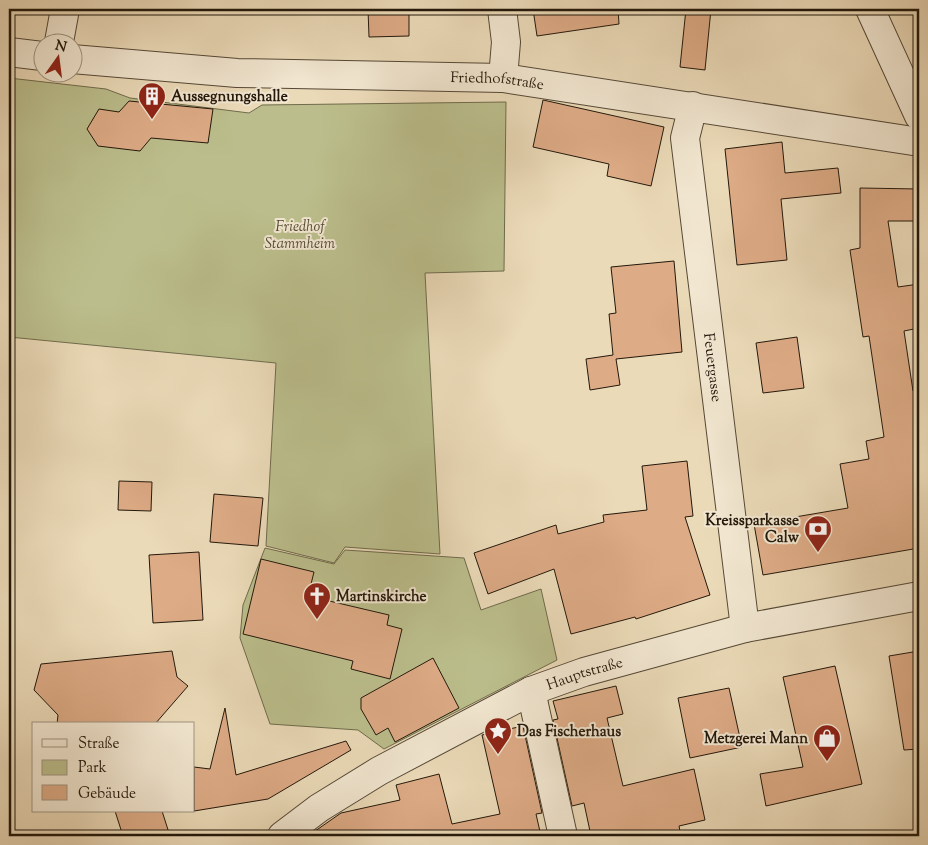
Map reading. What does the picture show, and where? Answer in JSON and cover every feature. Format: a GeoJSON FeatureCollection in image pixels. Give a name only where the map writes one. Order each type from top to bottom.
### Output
{"type":"FeatureCollection","features":[{"type":"Feature","properties":{"kind":"street"},"geometry":{"type":"LineString","coordinates":[[61,32],[65,9]]}},
{"type":"Feature","properties":{"kind":"street"},"geometry":{"type":"LineString","coordinates":[[502,9],[506,42],[503,78]]}},
{"type":"Feature","properties":{"kind":"street"},"geometry":{"type":"LineString","coordinates":[[870,9],[919,116]]}},
{"type":"Feature","properties":{"kind":"street"},"geometry":{"type":"LineString","coordinates":[[9,52],[32,55]]}},
{"type":"Feature","properties":{"kind":"street","name":"Friedhofstraße"},"geometry":{"type":"LineString","coordinates":[[82,60],[237,73],[503,78],[693,106],[913,142],[919,140]]}},
{"type":"Feature","properties":{"kind":"street","name":"Feuergasse"},"geometry":{"type":"LineString","coordinates":[[693,106],[685,138],[746,628]]}},
{"type":"Feature","properties":{"kind":"street","name":"Hauptstraße"},"geometry":{"type":"LineString","coordinates":[[282,836],[319,808],[379,771],[531,691],[584,672],[746,628],[919,596]]}},
{"type":"Feature","properties":{"kind":"street"},"geometry":{"type":"LineString","coordinates":[[531,691],[563,836]]}},
{"type":"Feature","properties":{"kind":"green space","name":"Friedhof Stammheim"},"geometry":{"type":"Polygon","coordinates":[[[9,78],[106,89],[130,98],[249,113],[262,105],[506,102],[504,271],[425,273],[440,554],[345,547],[334,563],[266,546],[276,363],[9,337],[9,78]]]}},
{"type":"Feature","properties":{"kind":"green space"},"geometry":{"type":"Polygon","coordinates":[[[265,548],[334,564],[345,550],[464,558],[481,610],[541,589],[557,660],[384,749],[358,730],[270,724],[240,638],[243,605],[265,548]]]}},
{"type":"Feature","properties":{"kind":"building"},"geometry":{"type":"Polygon","coordinates":[[[368,9],[409,9],[409,36],[369,37],[368,9]]]}},
{"type":"Feature","properties":{"kind":"building"},"geometry":{"type":"Polygon","coordinates":[[[533,9],[618,9],[619,24],[537,36],[533,9]]]}},
{"type":"Feature","properties":{"kind":"building"},"geometry":{"type":"Polygon","coordinates":[[[686,9],[711,9],[705,70],[680,67],[686,9]]]}},
{"type":"Feature","properties":{"kind":"building"},"geometry":{"type":"Polygon","coordinates":[[[543,100],[664,127],[651,186],[607,176],[609,164],[533,147],[543,100]]]}},
{"type":"Feature","properties":{"kind":"building","name":"Aussegnungshalle"},"geometry":{"type":"Polygon","coordinates":[[[129,101],[213,109],[208,143],[151,138],[140,151],[98,146],[87,129],[99,109],[119,112],[129,101]]]}},
{"type":"Feature","properties":{"kind":"building"},"geometry":{"type":"Polygon","coordinates":[[[782,142],[785,173],[838,168],[841,193],[781,199],[787,260],[737,265],[725,149],[782,142]]]}},
{"type":"Feature","properties":{"kind":"building"},"geometry":{"type":"Polygon","coordinates":[[[860,188],[919,189],[919,221],[888,221],[898,287],[919,284],[919,328],[904,331],[913,391],[919,391],[919,548],[763,575],[754,524],[848,508],[840,464],[869,459],[866,441],[884,437],[869,336],[863,337],[850,250],[860,248],[860,188]]]}},
{"type":"Feature","properties":{"kind":"building"},"geometry":{"type":"Polygon","coordinates":[[[674,261],[682,352],[616,359],[620,385],[590,390],[586,359],[613,355],[609,314],[616,313],[611,267],[674,261]]]}},
{"type":"Feature","properties":{"kind":"building"},"geometry":{"type":"Polygon","coordinates":[[[797,337],[804,388],[763,393],[756,343],[797,337]]]}},
{"type":"Feature","properties":{"kind":"building"},"geometry":{"type":"Polygon","coordinates":[[[687,461],[693,516],[685,517],[710,595],[636,619],[635,617],[571,634],[554,569],[488,594],[474,553],[556,525],[558,534],[604,522],[603,515],[647,510],[642,466],[687,461]]]}},
{"type":"Feature","properties":{"kind":"building"},"geometry":{"type":"Polygon","coordinates":[[[119,481],[152,482],[151,511],[118,510],[119,481]]]}},
{"type":"Feature","properties":{"kind":"building"},"geometry":{"type":"Polygon","coordinates":[[[214,494],[263,498],[258,546],[210,542],[214,494]]]}},
{"type":"Feature","properties":{"kind":"building"},"geometry":{"type":"Polygon","coordinates":[[[199,552],[203,620],[153,623],[149,555],[199,552]]]}},
{"type":"Feature","properties":{"kind":"building","name":"Martinskirche"},"geometry":{"type":"Polygon","coordinates":[[[261,559],[314,572],[308,596],[389,615],[387,625],[402,629],[390,679],[351,669],[353,661],[243,634],[261,559]]]}},
{"type":"Feature","properties":{"kind":"building"},"geometry":{"type":"Polygon","coordinates":[[[172,651],[177,677],[188,686],[157,722],[57,722],[58,715],[34,690],[41,664],[172,651]]]}},
{"type":"Feature","properties":{"kind":"building"},"geometry":{"type":"Polygon","coordinates":[[[919,651],[919,749],[904,750],[889,656],[919,651]]]}},
{"type":"Feature","properties":{"kind":"building"},"geometry":{"type":"Polygon","coordinates":[[[433,658],[459,708],[395,742],[388,728],[376,735],[361,709],[361,698],[433,658]]]}},
{"type":"Feature","properties":{"kind":"building"},"geometry":{"type":"Polygon","coordinates":[[[835,666],[862,784],[766,806],[760,774],[803,767],[783,677],[835,666]]]}},
{"type":"Feature","properties":{"kind":"building"},"geometry":{"type":"Polygon","coordinates":[[[616,686],[623,714],[607,718],[623,786],[694,769],[705,820],[679,826],[681,836],[591,836],[584,803],[572,806],[553,720],[558,719],[553,701],[616,686]]]}},
{"type":"Feature","properties":{"kind":"building"},"geometry":{"type":"Polygon","coordinates":[[[729,688],[742,747],[690,758],[678,698],[729,688]]]}},
{"type":"Feature","properties":{"kind":"building"},"geometry":{"type":"Polygon","coordinates":[[[225,708],[236,775],[346,741],[351,750],[268,799],[195,811],[195,767],[210,769],[225,708]]]}},
{"type":"Feature","properties":{"kind":"building"},"geometry":{"type":"Polygon","coordinates":[[[523,726],[542,813],[536,814],[541,836],[308,836],[341,813],[400,800],[396,785],[439,774],[452,824],[500,814],[482,735],[523,726]]]}},
{"type":"Feature","properties":{"kind":"building"},"geometry":{"type":"Polygon","coordinates":[[[115,812],[162,812],[170,836],[123,836],[115,812]]]}},
{"type":"Feature","properties":{"kind":"place","name":"Aussegnungshalle"},"geometry":{"type":"Point","coordinates":[152,120]}},
{"type":"Feature","properties":{"kind":"place","name":"Kreissparkasse Calw"},"geometry":{"type":"Point","coordinates":[818,553]}},
{"type":"Feature","properties":{"kind":"place","name":"Martinskirche"},"geometry":{"type":"Point","coordinates":[317,620]}},
{"type":"Feature","properties":{"kind":"place","name":"Das Fischerhaus"},"geometry":{"type":"Point","coordinates":[498,755]}},
{"type":"Feature","properties":{"kind":"place","name":"Metzgerei Mann"},"geometry":{"type":"Point","coordinates":[827,762]}}]}
